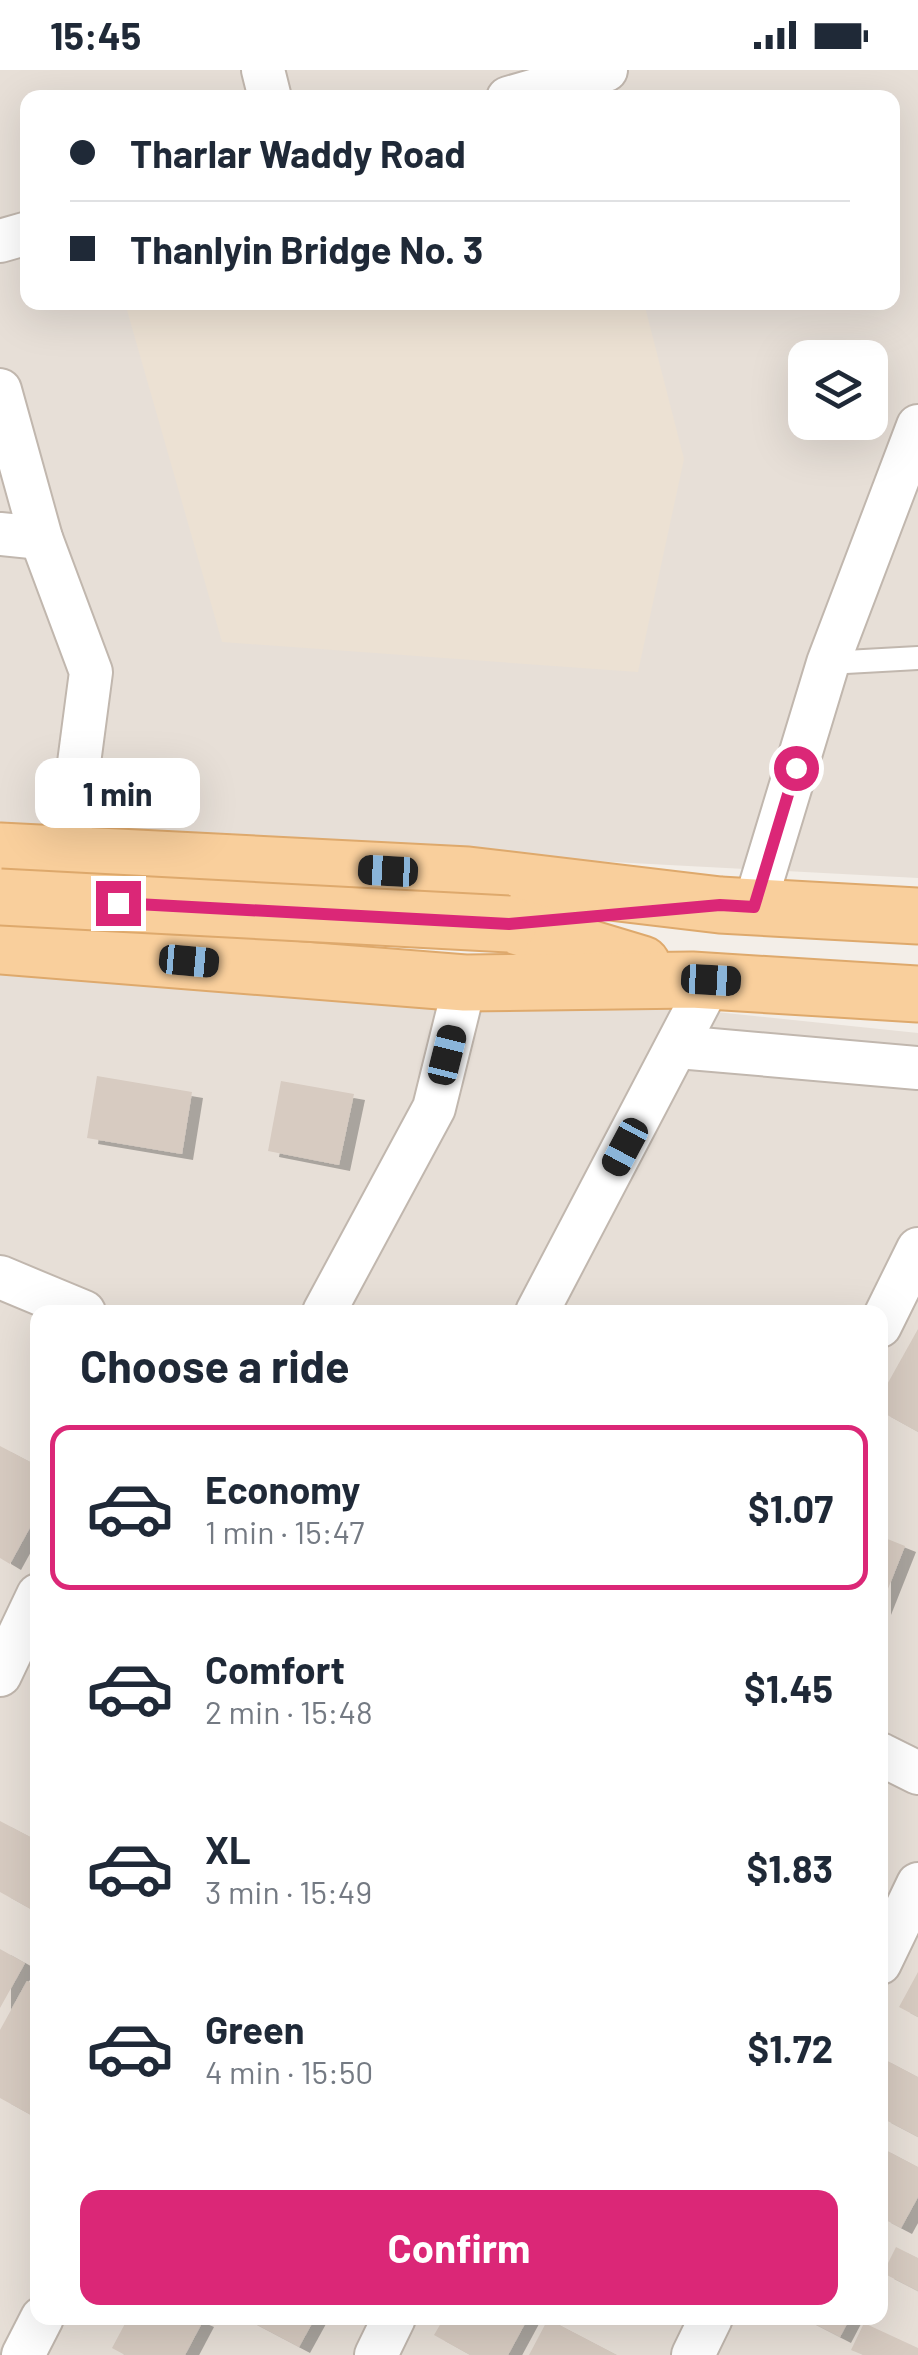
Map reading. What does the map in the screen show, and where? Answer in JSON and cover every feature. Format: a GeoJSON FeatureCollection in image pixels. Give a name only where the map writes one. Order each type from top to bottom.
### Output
{"type":"FeatureCollection","features":[{"type":"Feature","properties":{"kind":"main road"},"geometry":{"type":"LineString","coordinates":[[0,851],[468,875],[737,906],[918,916]]}},
{"type":"Feature","properties":{"kind":"main road"},"geometry":{"type":"LineString","coordinates":[[0,897],[509,924],[737,906]]}},
{"type":"Feature","properties":{"kind":"main road"},"geometry":{"type":"LineString","coordinates":[[509,924],[702,980]]}},
{"type":"Feature","properties":{"kind":"main road"},"geometry":{"type":"LineString","coordinates":[[0,946],[265,950],[465,983],[702,980],[918,994]]}},
{"type":"Feature","properties":{"kind":"street"},"geometry":{"type":"LineString","coordinates":[[536,90],[606,70]]}},
{"type":"Feature","properties":{"kind":"street"},"geometry":{"type":"LineString","coordinates":[[0,390],[20,536],[92,672],[68,854]]}},
{"type":"Feature","properties":{"kind":"street"},"geometry":{"type":"LineString","coordinates":[[737,906],[918,426]]}},
{"type":"Feature","properties":{"kind":"street"},"geometry":{"type":"LineString","coordinates":[[541,1305],[678,1047],[702,980]]}},
{"type":"Feature","properties":{"kind":"street"},"geometry":{"type":"LineString","coordinates":[[328,1305],[434,1108],[465,983]]}},
{"type":"Feature","properties":{"kind":"street"},"geometry":{"type":"LineString","coordinates":[[678,1047],[918,1068]]}},
{"type":"Feature","properties":{"kind":"street"},"geometry":{"type":"LineString","coordinates":[[888,1310],[918,1249]]}},
{"type":"Feature","properties":{"kind":"street"},"geometry":{"type":"LineString","coordinates":[[0,1277],[67,1305]]}},
{"type":"Feature","properties":{"kind":"street"},"geometry":{"type":"LineString","coordinates":[[0,1675],[20,1612]]}},
{"type":"Feature","properties":{"kind":"street"},"geometry":{"type":"LineString","coordinates":[[888,1758],[918,1773]]}},
{"type":"Feature","properties":{"kind":"street"},"geometry":{"type":"LineString","coordinates":[[888,1947],[918,1884]]}},
{"type":"Feature","properties":{"kind":"street"},"geometry":{"type":"LineString","coordinates":[[24,2355],[39,2325]]}},
{"type":"Feature","properties":{"kind":"street"},"geometry":{"type":"LineString","coordinates":[[376,2355],[391,2325]]}},
{"type":"Feature","properties":{"kind":"street"},"geometry":{"type":"LineString","coordinates":[[692,2355],[707,2325]]}},
{"type":"Feature","properties":{"kind":"lane"},"geometry":{"type":"LineString","coordinates":[[828,663],[918,658]]}},
{"type":"Feature","properties":{"kind":"lane"},"geometry":{"type":"LineString","coordinates":[[265,950],[270,865]]}},
{"type":"Feature","properties":{"kind":"shaded area"},"geometry":{"type":"Polygon","coordinates":[[[0,70],[918,70],[918,878],[0,830],[0,70]]]}},
{"type":"Feature","properties":{"kind":"shaded area"},"geometry":{"type":"Polygon","coordinates":[[[127,310],[646,310],[684,459],[638,672],[222,642],[127,310]]]}},
{"type":"Feature","properties":{"kind":"shaded area"},"geometry":{"type":"Polygon","coordinates":[[[0,974],[697,1010],[918,1033],[918,2355],[0,2355],[0,974]]]}},
{"type":"Feature","properties":{"kind":"building"},"geometry":{"type":"Polygon","coordinates":[[[97,1076],[192,1092],[182,1154],[87,1138],[97,1076]]]}},
{"type":"Feature","properties":{"kind":"building"},"geometry":{"type":"Polygon","coordinates":[[[281,1081],[354,1094],[339,1165],[268,1151],[281,1081]]]}},
{"type":"Feature","properties":{"kind":"building"},"geometry":{"type":"Polygon","coordinates":[[[918,1329],[918,1432],[888,1415],[888,1383],[918,1329]]]}},
{"type":"Feature","properties":{"kind":"building"},"geometry":{"type":"Polygon","coordinates":[[[0,1446],[30,1462],[30,1528],[10,1564],[0,1558],[0,1446]]]}},
{"type":"Feature","properties":{"kind":"building"},"geometry":{"type":"Polygon","coordinates":[[[888,1539],[905,1546],[888,1589],[888,1539]]]}},
{"type":"Feature","properties":{"kind":"building"},"geometry":{"type":"Polygon","coordinates":[[[0,1821],[30,1837],[30,1909],[0,1892],[0,1821]]]}},
{"type":"Feature","properties":{"kind":"building"},"geometry":{"type":"Polygon","coordinates":[[[0,1949],[25,1963],[0,2008],[0,1949]]]}},
{"type":"Feature","properties":{"kind":"building"},"geometry":{"type":"Polygon","coordinates":[[[918,1972],[918,2017],[899,2007],[918,1972]]]}},
{"type":"Feature","properties":{"kind":"building"},"geometry":{"type":"Polygon","coordinates":[[[27,1981],[30,1982],[30,2115],[0,2098],[0,2030],[27,1981]]]}},
{"type":"Feature","properties":{"kind":"building"},"geometry":{"type":"Polygon","coordinates":[[[888,2061],[918,2077],[918,2137],[888,2121],[888,2061]]]}},
{"type":"Feature","properties":{"kind":"building"},"geometry":{"type":"Polygon","coordinates":[[[888,2151],[918,2167],[918,2197],[901,2228],[888,2221],[888,2151]]]}},
{"type":"Feature","properties":{"kind":"building"},"geometry":{"type":"Polygon","coordinates":[[[896,2247],[918,2258],[918,2291],[888,2276],[888,2263],[896,2247]]]}},
{"type":"Feature","properties":{"kind":"building"},"geometry":{"type":"Polygon","coordinates":[[[124,2325],[201,2325],[185,2355],[125,2355],[112,2348],[124,2325]]]}},
{"type":"Feature","properties":{"kind":"building"},"geometry":{"type":"Polygon","coordinates":[[[257,2325],[311,2325],[299,2347],[257,2325]]]}},
{"type":"Feature","properties":{"kind":"building"},"geometry":{"type":"Polygon","coordinates":[[[440,2325],[524,2325],[508,2355],[470,2355],[434,2335],[440,2325]]]}},
{"type":"Feature","properties":{"kind":"building"},"geometry":{"type":"Polygon","coordinates":[[[545,2325],[560,2325],[617,2355],[529,2355],[545,2325]]]}},
{"type":"Feature","properties":{"kind":"building"},"geometry":{"type":"Polygon","coordinates":[[[817,2325],[846,2325],[840,2337],[817,2325]]]}},
{"type":"Feature","properties":{"kind":"building"},"geometry":{"type":"Polygon","coordinates":[[[863,2325],[868,2325],[918,2348],[918,2355],[863,2355],[851,2350],[863,2325]]]}},
{"type":"Feature","properties":{"kind":"route"},"geometry":{"type":"LineString","coordinates":[[118,903],[509,924],[720,905],[754,907],[796,768]]}}]}
